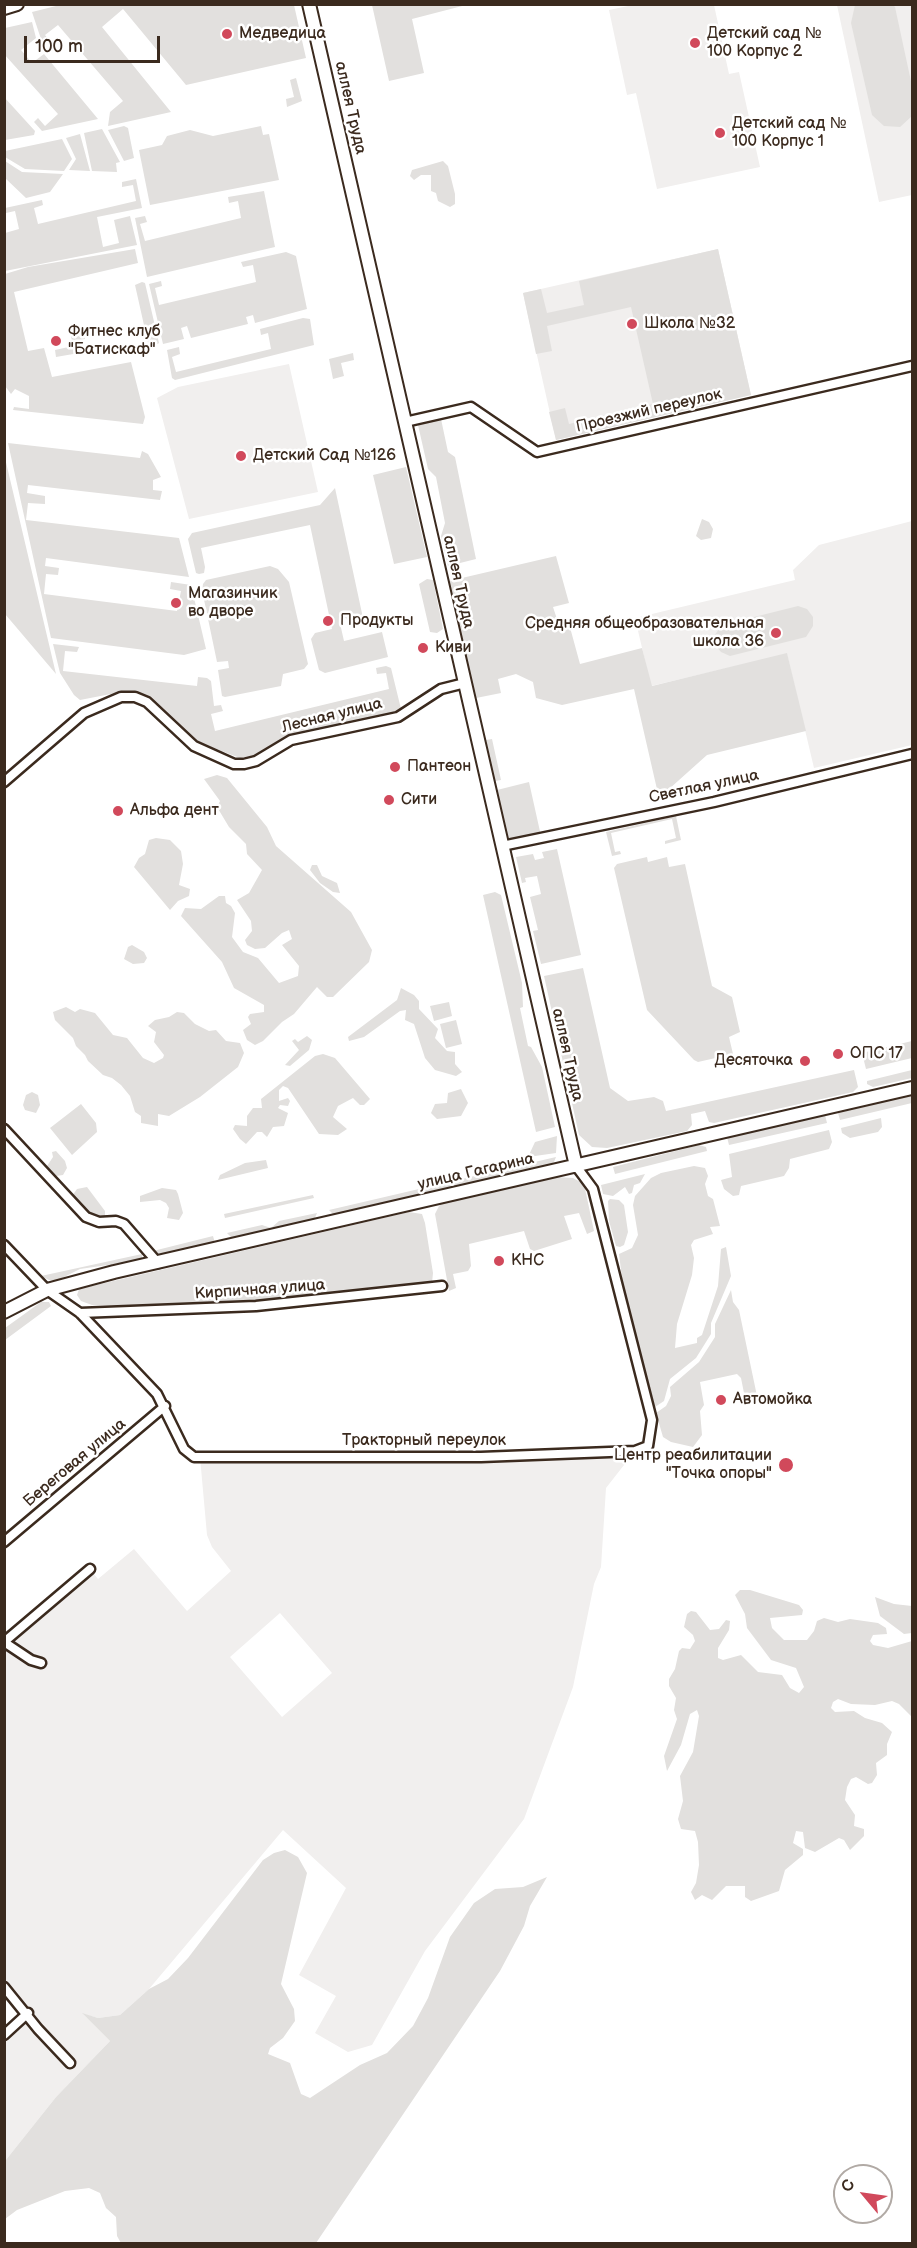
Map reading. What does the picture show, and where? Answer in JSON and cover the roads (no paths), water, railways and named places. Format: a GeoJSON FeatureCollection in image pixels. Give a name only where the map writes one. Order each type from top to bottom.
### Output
{"type":"FeatureCollection","features":[{"type":"Feature","properties":{"kind":"street"},"geometry":{"type":"LineString","coordinates":[[4,8],[17,4]]}},
{"type":"Feature","properties":{"kind":"street","name":"аллея Труда"},"geometry":{"type":"LineString","coordinates":[[309,4],[576,1166]]}},
{"type":"Feature","properties":{"kind":"street","name":"Проезжий переулок"},"geometry":{"type":"LineString","coordinates":[[405,422],[471,407],[537,452],[912,366]]}},
{"type":"Feature","properties":{"kind":"street","name":"Лесная улица"},"geometry":{"type":"LineString","coordinates":[[4,782],[84,713],[109,700],[121,697],[135,697],[147,702],[194,746],[234,764],[244,764],[256,761],[291,740],[398,717],[441,689],[465,683]]}},
{"type":"Feature","properties":{"kind":"street","name":"Светлая улица"},"geometry":{"type":"LineString","coordinates":[[502,846],[714,802],[912,754]]}},
{"type":"Feature","properties":{"kind":"street","name":"улица Гагарина"},"geometry":{"type":"LineString","coordinates":[[47,1290],[912,1088]]}},
{"type":"Feature","properties":{"kind":"street"},"geometry":{"type":"LineString","coordinates":[[4,1129],[86,1217],[99,1222],[116,1221],[124,1224],[158,1263]]}},
{"type":"Feature","properties":{"kind":"street","name":"Тракторный переулок"},"geometry":{"type":"LineString","coordinates":[[165,1406],[184,1449],[194,1457],[564,1455],[635,1451],[648,1446],[652,1420],[592,1189],[576,1166]]}},
{"type":"Feature","properties":{"kind":"street"},"geometry":{"type":"LineString","coordinates":[[4,1245],[47,1290],[80,1313],[130,1364],[165,1406]]}},
{"type":"Feature","properties":{"kind":"street","name":"Кирпичная улица"},"geometry":{"type":"LineString","coordinates":[[80,1313],[256,1306],[442,1286]]}},
{"type":"Feature","properties":{"kind":"street"},"geometry":{"type":"LineString","coordinates":[[4,1312],[47,1290]]}},
{"type":"Feature","properties":{"kind":"street","name":"Береговая улица"},"geometry":{"type":"LineString","coordinates":[[4,1542],[165,1406]]}},
{"type":"Feature","properties":{"kind":"street"},"geometry":{"type":"LineString","coordinates":[[41,1663],[31,1660],[4,1642],[90,1569]]}},
{"type":"Feature","properties":{"kind":"street"},"geometry":{"type":"LineString","coordinates":[[4,1987],[28,2013],[38,2029],[70,2063]]}},
{"type":"Feature","properties":{"kind":"street"},"geometry":{"type":"LineString","coordinates":[[4,2035],[28,2013]]}},
{"type":"Feature","properties":{"kind":"place","name":"Медведица"},"geometry":{"type":"Point","coordinates":[227,34]}},
{"type":"Feature","properties":{"kind":"place","name":"Детский сад № 100 Корпус 2"},"geometry":{"type":"Point","coordinates":[695,43]}},
{"type":"Feature","properties":{"kind":"place","name":"Детский сад № 100 Корпус 1"},"geometry":{"type":"Point","coordinates":[720,133]}},
{"type":"Feature","properties":{"kind":"place","name":"Школа №32"},"geometry":{"type":"Point","coordinates":[632,324]}},
{"type":"Feature","properties":{"kind":"place","name":"Фитнес клуб \"Батискаф\""},"geometry":{"type":"Point","coordinates":[56,341]}},
{"type":"Feature","properties":{"kind":"place","name":"Детский Сад №126"},"geometry":{"type":"Point","coordinates":[241,456]}},
{"type":"Feature","properties":{"kind":"place","name":"Магазинчик во дворе"},"geometry":{"type":"Point","coordinates":[176,603]}},
{"type":"Feature","properties":{"kind":"place","name":"Продукты"},"geometry":{"type":"Point","coordinates":[328,621]}},
{"type":"Feature","properties":{"kind":"place","name":"Средняя общеобразовательная школа 36"},"geometry":{"type":"Point","coordinates":[776,633]}},
{"type":"Feature","properties":{"kind":"place","name":"Киви"},"geometry":{"type":"Point","coordinates":[423,648]}},
{"type":"Feature","properties":{"kind":"place","name":"Пантеон"},"geometry":{"type":"Point","coordinates":[395,767]}},
{"type":"Feature","properties":{"kind":"place","name":"Сити"},"geometry":{"type":"Point","coordinates":[389,800]}},
{"type":"Feature","properties":{"kind":"place","name":"Альфа дент"},"geometry":{"type":"Point","coordinates":[118,811]}},
{"type":"Feature","properties":{"kind":"place","name":"ОПС 17"},"geometry":{"type":"Point","coordinates":[838,1054]}},
{"type":"Feature","properties":{"kind":"place","name":"Десяточка"},"geometry":{"type":"Point","coordinates":[805,1061]}},
{"type":"Feature","properties":{"kind":"place","name":"КНС"},"geometry":{"type":"Point","coordinates":[499,1261]}},
{"type":"Feature","properties":{"kind":"place","name":"Автомойка"},"geometry":{"type":"Point","coordinates":[721,1400]}},
{"type":"Feature","properties":{"kind":"place","name":"Центр реабилитации \"Точка опоры\""},"geometry":{"type":"Point","coordinates":[786,1465]}}]}
